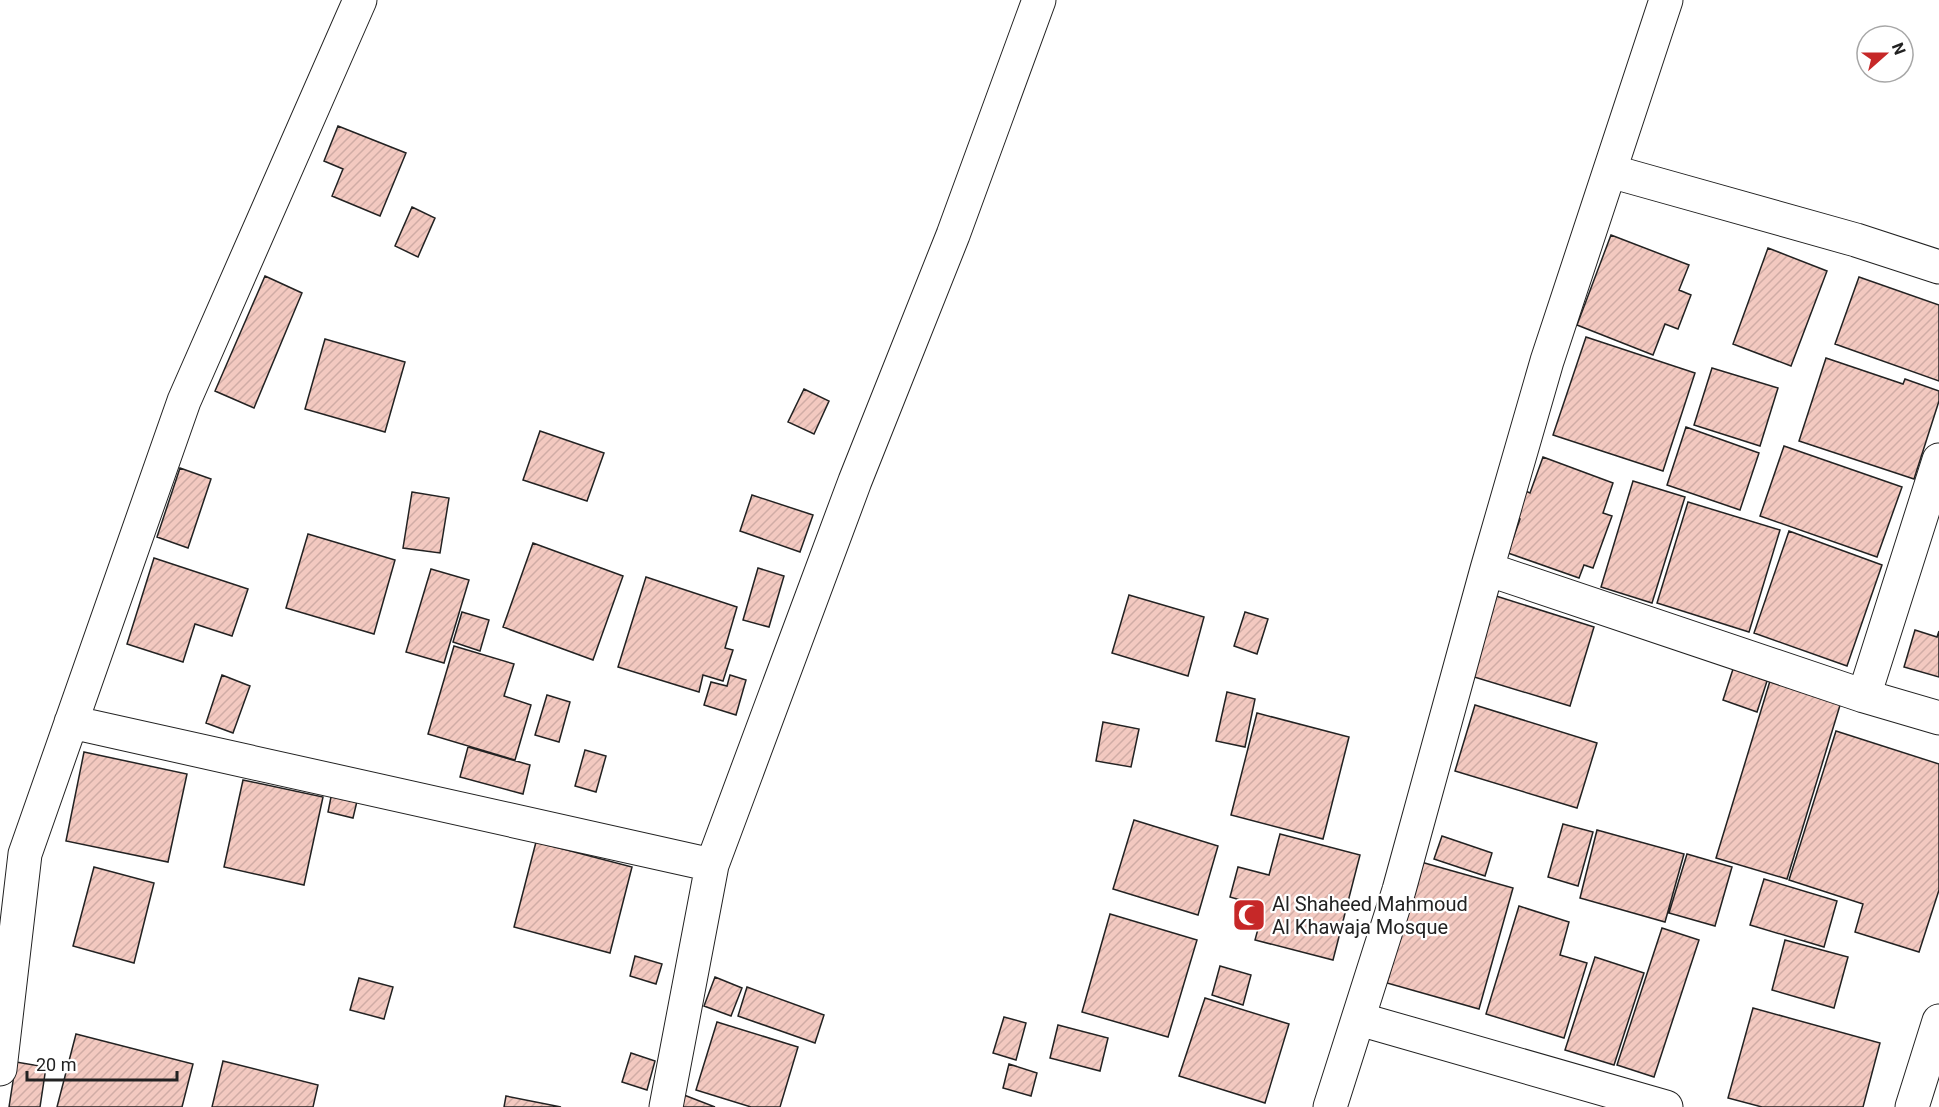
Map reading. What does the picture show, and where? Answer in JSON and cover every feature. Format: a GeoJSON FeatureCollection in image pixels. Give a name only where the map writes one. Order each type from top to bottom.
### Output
{"type":"FeatureCollection","features":[{"type":"Feature","properties":{"kind":"street"},"geometry":{"type":"LineString","coordinates":[[0,1069],[25,854],[184,401],[360,0]]}},
{"type":"Feature","properties":{"kind":"street"},"geometry":{"type":"LineString","coordinates":[[666,1107],[712,865],[855,481],[954,235],[1039,0]]}},
{"type":"Feature","properties":{"kind":"street"},"geometry":{"type":"LineString","coordinates":[[1330,1107],[1399,890],[1547,361],[1666,0]]}},
{"type":"Feature","properties":{"kind":"street"},"geometry":{"type":"LineString","coordinates":[[1610,171],[1856,240],[1939,267]]}},
{"type":"Feature","properties":{"kind":"street"},"geometry":{"type":"LineString","coordinates":[[1864,696],[1939,460]]}},
{"type":"Feature","properties":{"kind":"street"},"geometry":{"type":"LineString","coordinates":[[1487,569],[1864,696],[1939,718]]}},
{"type":"Feature","properties":{"kind":"street"},"geometry":{"type":"LineString","coordinates":[[71,722],[712,865]]}},
{"type":"Feature","properties":{"kind":"street"},"geometry":{"type":"LineString","coordinates":[[1359,1019],[1666,1107]]}},
{"type":"Feature","properties":{"kind":"street"},"geometry":{"type":"LineString","coordinates":[[1912,1107],[1939,1021]]}},
{"type":"Feature","properties":{"kind":"building"},"geometry":{"type":"Polygon","coordinates":[[[338,126],[406,153],[380,216],[332,196],[343,169],[324,161],[338,126]]]}},
{"type":"Feature","properties":{"kind":"building"},"geometry":{"type":"Polygon","coordinates":[[[412,207],[435,218],[418,257],[395,246],[412,207]]]}},
{"type":"Feature","properties":{"kind":"building"},"geometry":{"type":"Polygon","coordinates":[[[1611,235],[1689,265],[1679,290],[1691,295],[1678,329],[1665,324],[1653,355],[1577,325],[1611,235]]]}},
{"type":"Feature","properties":{"kind":"building"},"geometry":{"type":"Polygon","coordinates":[[[1768,248],[1827,271],[1791,366],[1733,344],[1768,248]]]}},
{"type":"Feature","properties":{"kind":"building"},"geometry":{"type":"Polygon","coordinates":[[[265,276],[302,293],[254,408],[215,391],[265,276]]]}},
{"type":"Feature","properties":{"kind":"building"},"geometry":{"type":"Polygon","coordinates":[[[1859,277],[1939,305],[1939,381],[1835,344],[1859,277]]]}},
{"type":"Feature","properties":{"kind":"building"},"geometry":{"type":"Polygon","coordinates":[[[1586,337],[1695,373],[1663,471],[1553,435],[1586,337]]]}},
{"type":"Feature","properties":{"kind":"building"},"geometry":{"type":"Polygon","coordinates":[[[325,339],[405,362],[385,432],[305,409],[325,339]]]}},
{"type":"Feature","properties":{"kind":"building"},"geometry":{"type":"Polygon","coordinates":[[[1826,358],[1903,384],[1905,379],[1939,391],[1939,401],[1914,479],[1799,441],[1826,358]]]}},
{"type":"Feature","properties":{"kind":"building"},"geometry":{"type":"Polygon","coordinates":[[[1712,368],[1778,388],[1760,446],[1694,425],[1712,368]]]}},
{"type":"Feature","properties":{"kind":"building"},"geometry":{"type":"Polygon","coordinates":[[[804,389],[829,401],[814,434],[788,422],[804,389]]]}},
{"type":"Feature","properties":{"kind":"building"},"geometry":{"type":"Polygon","coordinates":[[[1686,427],[1759,453],[1740,510],[1667,485],[1686,427]]]}},
{"type":"Feature","properties":{"kind":"building"},"geometry":{"type":"Polygon","coordinates":[[[540,431],[604,453],[587,501],[523,480],[540,431]]]}},
{"type":"Feature","properties":{"kind":"building"},"geometry":{"type":"Polygon","coordinates":[[[1784,446],[1902,487],[1877,557],[1760,516],[1784,446]]]}},
{"type":"Feature","properties":{"kind":"building"},"geometry":{"type":"Polygon","coordinates":[[[1543,457],[1613,483],[1603,513],[1612,516],[1593,568],[1584,565],[1579,578],[1508,553],[1520,519],[1511,516],[1521,489],[1530,493],[1543,457]]]}},
{"type":"Feature","properties":{"kind":"building"},"geometry":{"type":"Polygon","coordinates":[[[180,468],[211,479],[188,548],[157,537],[180,468]]]}},
{"type":"Feature","properties":{"kind":"building"},"geometry":{"type":"Polygon","coordinates":[[[1633,481],[1685,497],[1652,603],[1601,587],[1633,481]]]}},
{"type":"Feature","properties":{"kind":"building"},"geometry":{"type":"Polygon","coordinates":[[[412,492],[449,498],[440,553],[403,548],[412,492]]]}},
{"type":"Feature","properties":{"kind":"building"},"geometry":{"type":"Polygon","coordinates":[[[752,495],[813,515],[800,552],[740,531],[752,495]]]}},
{"type":"Feature","properties":{"kind":"building"},"geometry":{"type":"Polygon","coordinates":[[[1688,502],[1780,530],[1749,632],[1657,603],[1688,502]]]}},
{"type":"Feature","properties":{"kind":"building"},"geometry":{"type":"Polygon","coordinates":[[[1789,531],[1882,565],[1847,666],[1754,633],[1789,531]]]}},
{"type":"Feature","properties":{"kind":"building"},"geometry":{"type":"Polygon","coordinates":[[[308,534],[395,560],[374,634],[286,608],[308,534]]]}},
{"type":"Feature","properties":{"kind":"building"},"geometry":{"type":"Polygon","coordinates":[[[533,543],[623,576],[593,660],[503,627],[533,543]]]}},
{"type":"Feature","properties":{"kind":"building"},"geometry":{"type":"Polygon","coordinates":[[[154,558],[248,589],[232,636],[195,624],[183,662],[127,644],[154,558]]]}},
{"type":"Feature","properties":{"kind":"building"},"geometry":{"type":"Polygon","coordinates":[[[758,568],[784,576],[769,627],[743,620],[758,568]]]}},
{"type":"Feature","properties":{"kind":"building"},"geometry":{"type":"Polygon","coordinates":[[[431,569],[469,580],[444,663],[406,652],[431,569]]]}},
{"type":"Feature","properties":{"kind":"building"},"geometry":{"type":"Polygon","coordinates":[[[646,577],[737,607],[725,648],[733,650],[723,681],[703,675],[699,692],[618,667],[646,577]]]}},
{"type":"Feature","properties":{"kind":"building"},"geometry":{"type":"Polygon","coordinates":[[[1129,595],[1204,617],[1188,676],[1112,653],[1129,595]]]}},
{"type":"Feature","properties":{"kind":"building"},"geometry":{"type":"Polygon","coordinates":[[[1496,596],[1594,627],[1570,706],[1471,676],[1496,596]]]}},
{"type":"Feature","properties":{"kind":"building"},"geometry":{"type":"Polygon","coordinates":[[[462,612],[489,620],[480,651],[453,642],[462,612]]]}},
{"type":"Feature","properties":{"kind":"building"},"geometry":{"type":"Polygon","coordinates":[[[1245,612],[1268,619],[1257,654],[1234,646],[1245,612]]]}},
{"type":"Feature","properties":{"kind":"building"},"geometry":{"type":"Polygon","coordinates":[[[1915,630],[1937,637],[1939,631],[1939,677],[1904,667],[1915,630]]]}},
{"type":"Feature","properties":{"kind":"building"},"geometry":{"type":"Polygon","coordinates":[[[454,646],[514,664],[504,696],[531,705],[515,760],[428,734],[454,646]]]}},
{"type":"Feature","properties":{"kind":"building"},"geometry":{"type":"Polygon","coordinates":[[[1734,666],[1768,678],[1757,712],[1723,700],[1734,666]]]}},
{"type":"Feature","properties":{"kind":"building"},"geometry":{"type":"Polygon","coordinates":[[[222,675],[250,686],[233,733],[206,723],[222,675]]]}},
{"type":"Feature","properties":{"kind":"building"},"geometry":{"type":"Polygon","coordinates":[[[730,675],[746,680],[736,715],[704,705],[711,682],[727,686],[730,675]]]}},
{"type":"Feature","properties":{"kind":"building"},"geometry":{"type":"Polygon","coordinates":[[[1770,681],[1841,702],[1787,879],[1716,858],[1770,681]]]}},
{"type":"Feature","properties":{"kind":"building"},"geometry":{"type":"Polygon","coordinates":[[[1227,692],[1255,699],[1245,747],[1216,741],[1227,692]]]}},
{"type":"Feature","properties":{"kind":"building"},"geometry":{"type":"Polygon","coordinates":[[[547,695],[570,702],[559,742],[535,735],[547,695]]]}},
{"type":"Feature","properties":{"kind":"building"},"geometry":{"type":"Polygon","coordinates":[[[1475,705],[1597,743],[1577,808],[1455,771],[1475,705]]]}},
{"type":"Feature","properties":{"kind":"building"},"geometry":{"type":"Polygon","coordinates":[[[1257,713],[1349,737],[1323,839],[1231,815],[1257,713]]]}},
{"type":"Feature","properties":{"kind":"building"},"geometry":{"type":"Polygon","coordinates":[[[1103,722],[1139,729],[1131,767],[1096,761],[1103,722]]]}},
{"type":"Feature","properties":{"kind":"building"},"geometry":{"type":"Polygon","coordinates":[[[1836,731],[1939,764],[1939,890],[1919,952],[1855,932],[1863,904],[1789,880],[1836,731]]]}},
{"type":"Feature","properties":{"kind":"building"},"geometry":{"type":"Polygon","coordinates":[[[468,747],[530,765],[523,794],[460,777],[468,747]]]}},
{"type":"Feature","properties":{"kind":"building"},"geometry":{"type":"Polygon","coordinates":[[[585,750],[606,756],[596,792],[575,786],[585,750]]]}},
{"type":"Feature","properties":{"kind":"building"},"geometry":{"type":"Polygon","coordinates":[[[84,752],[187,774],[168,862],[66,841],[84,752]]]}},
{"type":"Feature","properties":{"kind":"building"},"geometry":{"type":"Polygon","coordinates":[[[243,780],[323,797],[304,885],[224,867],[243,780]]]}},
{"type":"Feature","properties":{"kind":"building"},"geometry":{"type":"Polygon","coordinates":[[[332,792],[358,797],[353,818],[328,812],[332,792]]]}},
{"type":"Feature","properties":{"kind":"building"},"geometry":{"type":"Polygon","coordinates":[[[1134,820],[1218,846],[1198,915],[1113,889],[1134,820]]]}},
{"type":"Feature","properties":{"kind":"building"},"geometry":{"type":"Polygon","coordinates":[[[1563,824],[1593,832],[1578,886],[1548,877],[1563,824]]]}},
{"type":"Feature","properties":{"kind":"building"},"geometry":{"type":"Polygon","coordinates":[[[1597,830],[1684,854],[1665,922],[1580,898],[1597,830]]]}},
{"type":"Feature","properties":{"kind":"building"},"geometry":{"type":"Polygon","coordinates":[[[1280,834],[1360,855],[1333,960],[1255,940],[1264,907],[1230,897],[1238,867],[1269,875],[1280,834]]]}},
{"type":"Feature","properties":{"kind":"building"},"geometry":{"type":"Polygon","coordinates":[[[1442,836],[1492,853],[1485,876],[1434,859],[1442,836]]]}},
{"type":"Feature","properties":{"kind":"building"},"geometry":{"type":"Polygon","coordinates":[[[536,842],[632,867],[610,953],[514,927],[536,842]]]}},
{"type":"Feature","properties":{"kind":"building"},"geometry":{"type":"Polygon","coordinates":[[[1687,854],[1732,867],[1715,926],[1669,913],[1687,854]]]}},
{"type":"Feature","properties":{"kind":"building"},"geometry":{"type":"Polygon","coordinates":[[[1421,862],[1513,888],[1479,1009],[1387,983],[1421,862]]]}},
{"type":"Feature","properties":{"kind":"building"},"geometry":{"type":"Polygon","coordinates":[[[94,867],[154,883],[134,963],[73,946],[94,867]]]}},
{"type":"Feature","properties":{"kind":"building"},"geometry":{"type":"Polygon","coordinates":[[[1764,879],[1837,901],[1824,947],[1750,925],[1764,879]]]}},
{"type":"Feature","properties":{"kind":"building"},"geometry":{"type":"Polygon","coordinates":[[[1519,906],[1569,922],[1560,955],[1587,963],[1564,1038],[1486,1014],[1519,906]]]}},
{"type":"Feature","properties":{"kind":"building"},"geometry":{"type":"Polygon","coordinates":[[[1110,914],[1197,940],[1168,1037],[1082,1012],[1110,914]]]}},
{"type":"Feature","properties":{"kind":"building"},"geometry":{"type":"Polygon","coordinates":[[[1662,928],[1699,940],[1654,1077],[1617,1065],[1662,928]]]}},
{"type":"Feature","properties":{"kind":"building"},"geometry":{"type":"Polygon","coordinates":[[[1785,940],[1848,957],[1834,1008],[1772,990],[1785,940]]]}},
{"type":"Feature","properties":{"kind":"building"},"geometry":{"type":"Polygon","coordinates":[[[635,956],[662,964],[656,984],[630,976],[635,956]]]}},
{"type":"Feature","properties":{"kind":"building"},"geometry":{"type":"Polygon","coordinates":[[[1595,957],[1644,973],[1614,1065],[1565,1050],[1595,957]]]}},
{"type":"Feature","properties":{"kind":"building"},"geometry":{"type":"Polygon","coordinates":[[[1220,966],[1251,975],[1243,1005],[1212,995],[1220,966]]]}},
{"type":"Feature","properties":{"kind":"building"},"geometry":{"type":"Polygon","coordinates":[[[715,977],[742,988],[731,1016],[704,1006],[715,977]]]}},
{"type":"Feature","properties":{"kind":"building"},"geometry":{"type":"Polygon","coordinates":[[[359,978],[393,987],[384,1019],[350,1010],[359,978]]]}},
{"type":"Feature","properties":{"kind":"building"},"geometry":{"type":"Polygon","coordinates":[[[747,987],[824,1015],[815,1043],[738,1016],[747,987]]]}},
{"type":"Feature","properties":{"kind":"building"},"geometry":{"type":"Polygon","coordinates":[[[1205,998],[1289,1024],[1265,1103],[1179,1076],[1205,998]]]}},
{"type":"Feature","properties":{"kind":"building"},"geometry":{"type":"Polygon","coordinates":[[[1753,1008],[1880,1043],[1863,1107],[1762,1107],[1728,1098],[1753,1008]]]}},
{"type":"Feature","properties":{"kind":"building"},"geometry":{"type":"Polygon","coordinates":[[[1004,1017],[1026,1023],[1016,1060],[993,1053],[1004,1017]]]}},
{"type":"Feature","properties":{"kind":"building"},"geometry":{"type":"Polygon","coordinates":[[[717,1022],[798,1047],[780,1107],[751,1107],[696,1090],[717,1022]]]}},
{"type":"Feature","properties":{"kind":"building"},"geometry":{"type":"Polygon","coordinates":[[[1058,1025],[1108,1038],[1100,1071],[1050,1058],[1058,1025]]]}},
{"type":"Feature","properties":{"kind":"building"},"geometry":{"type":"Polygon","coordinates":[[[76,1034],[193,1064],[182,1107],[57,1107],[76,1034]]]}},
{"type":"Feature","properties":{"kind":"building"},"geometry":{"type":"Polygon","coordinates":[[[631,1053],[655,1061],[647,1090],[622,1082],[631,1053]]]}},
{"type":"Feature","properties":{"kind":"building"},"geometry":{"type":"Polygon","coordinates":[[[223,1061],[318,1085],[313,1107],[212,1107],[223,1061]]]}},
{"type":"Feature","properties":{"kind":"building"},"geometry":{"type":"Polygon","coordinates":[[[16,1062],[46,1067],[40,1107],[9,1107],[16,1062]]]}},
{"type":"Feature","properties":{"kind":"building"},"geometry":{"type":"Polygon","coordinates":[[[1009,1064],[1037,1073],[1031,1096],[1003,1088],[1009,1064]]]}},
{"type":"Feature","properties":{"kind":"building"},"geometry":{"type":"Polygon","coordinates":[[[684,1095],[715,1107],[680,1107],[684,1095]]]}},
{"type":"Feature","properties":{"kind":"building"},"geometry":{"type":"Polygon","coordinates":[[[506,1096],[561,1107],[504,1107],[506,1096]]]}},
{"type":"Feature","properties":{"kind":"place","name":"Al Shaheed Mahmoud Al Khawaja Mosque"},"geometry":{"type":"Point","coordinates":[1249,915]}}]}
